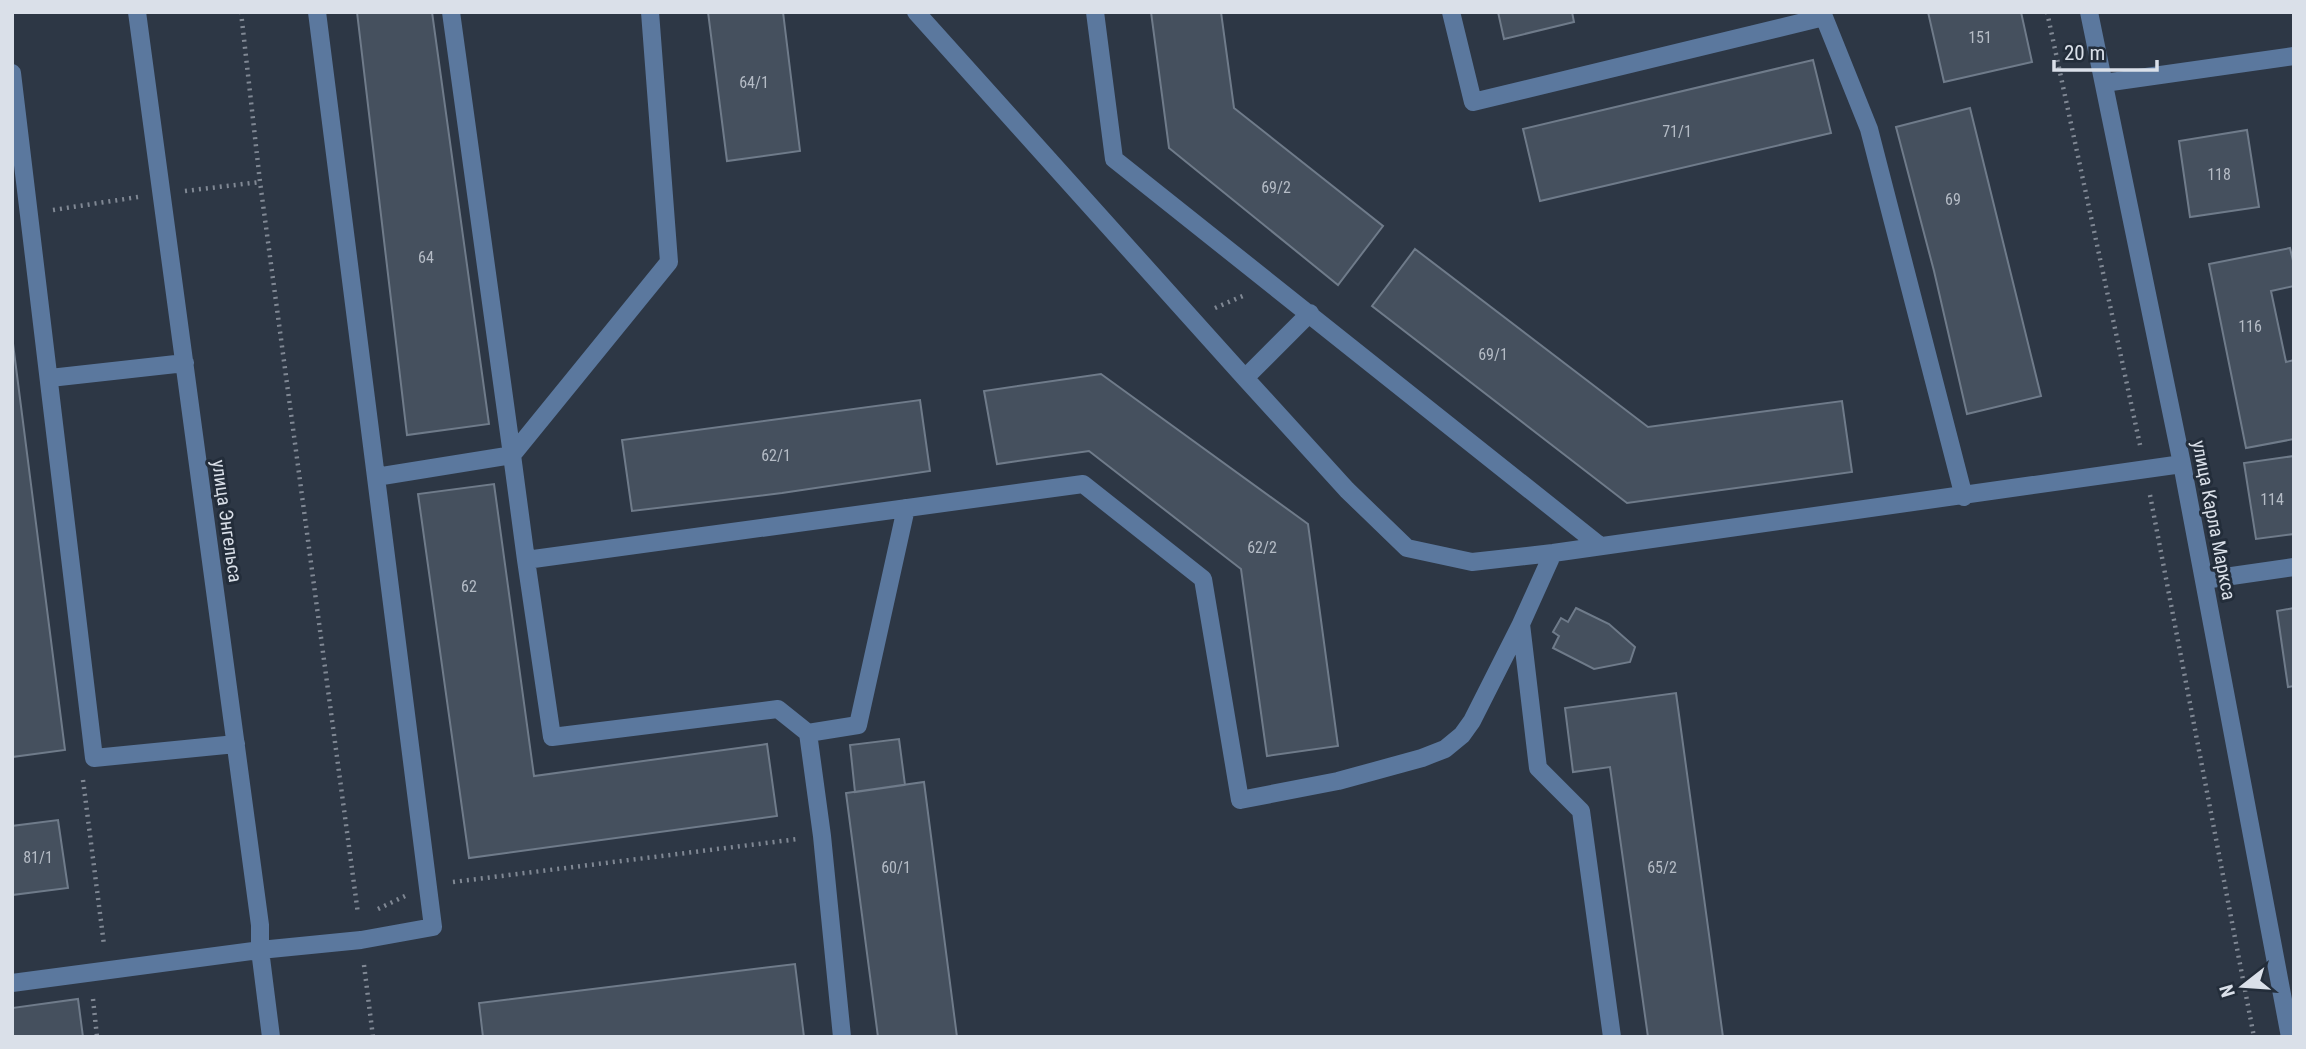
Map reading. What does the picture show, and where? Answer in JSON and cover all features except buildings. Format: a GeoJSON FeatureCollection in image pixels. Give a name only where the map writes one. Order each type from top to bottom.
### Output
{"type":"FeatureCollection","features":[{"type":"Feature","properties":{"kind":"street","name":"улица Энгельса"},"geometry":{"type":"LineString","coordinates":[[137,12],[260,925],[260,950],[271,1037]]}},
{"type":"Feature","properties":{"kind":"street"},"geometry":{"type":"LineString","coordinates":[[12,983],[260,950],[361,940],[433,927],[317,12]]}},
{"type":"Feature","properties":{"kind":"street"},"geometry":{"type":"LineString","coordinates":[[451,12],[552,737],[778,709],[808,733],[822,836],[842,1037]]}},
{"type":"Feature","properties":{"kind":"street"},"geometry":{"type":"LineString","coordinates":[[376,477],[512,455],[669,262],[650,12]]}},
{"type":"Feature","properties":{"kind":"street"},"geometry":{"type":"LineString","coordinates":[[916,12],[1347,490],[1407,548],[1472,562],[1964,497],[2182,464]]}},
{"type":"Feature","properties":{"kind":"street"},"geometry":{"type":"LineString","coordinates":[[1095,12],[1114,159],[1599,545]]}},
{"type":"Feature","properties":{"kind":"street"},"geometry":{"type":"LineString","coordinates":[[1451,12],[1473,102],[1824,15],[1869,129],[1964,497]]}},
{"type":"Feature","properties":{"kind":"street","name":"улица Карла Маркса"},"geometry":{"type":"LineString","coordinates":[[2089,12],[2182,464],[2290,1037]]}},
{"type":"Feature","properties":{"kind":"street"},"geometry":{"type":"LineString","coordinates":[[2104,83],[2294,56]]}},
{"type":"Feature","properties":{"kind":"street"},"geometry":{"type":"LineString","coordinates":[[12,73],[94,758],[236,744]]}},
{"type":"Feature","properties":{"kind":"street"},"geometry":{"type":"LineString","coordinates":[[1245,378],[1310,313]]}},
{"type":"Feature","properties":{"kind":"street"},"geometry":{"type":"LineString","coordinates":[[50,378],[185,363]]}},
{"type":"Feature","properties":{"kind":"street"},"geometry":{"type":"LineString","coordinates":[[526,560],[1083,485],[1203,579],[1240,800],[1338,781],[1445,749],[1462,735],[1472,721],[1553,553]]}},
{"type":"Feature","properties":{"kind":"street"},"geometry":{"type":"LineString","coordinates":[[808,733],[858,725],[906,508]]}},
{"type":"Feature","properties":{"kind":"street"},"geometry":{"type":"LineString","coordinates":[[2204,580],[2294,567]]}},
{"type":"Feature","properties":{"kind":"street"},"geometry":{"type":"LineString","coordinates":[[1521,624],[1538,768],[1581,811],[1612,1037]]}},
{"type":"Feature","properties":{"kind":"path"},"geometry":{"type":"LineString","coordinates":[[241,12],[260,182],[359,917]]}},
{"type":"Feature","properties":{"kind":"path"},"geometry":{"type":"LineString","coordinates":[[2047,12],[2145,470],[2254,1037]]}},
{"type":"Feature","properties":{"kind":"path"},"geometry":{"type":"LineString","coordinates":[[28,214],[260,182]]}},
{"type":"Feature","properties":{"kind":"path"},"geometry":{"type":"LineString","coordinates":[[346,918],[359,917],[429,885],[822,836]]}},
{"type":"Feature","properties":{"kind":"path"},"geometry":{"type":"LineString","coordinates":[[361,940],[373,1037]]}}]}
